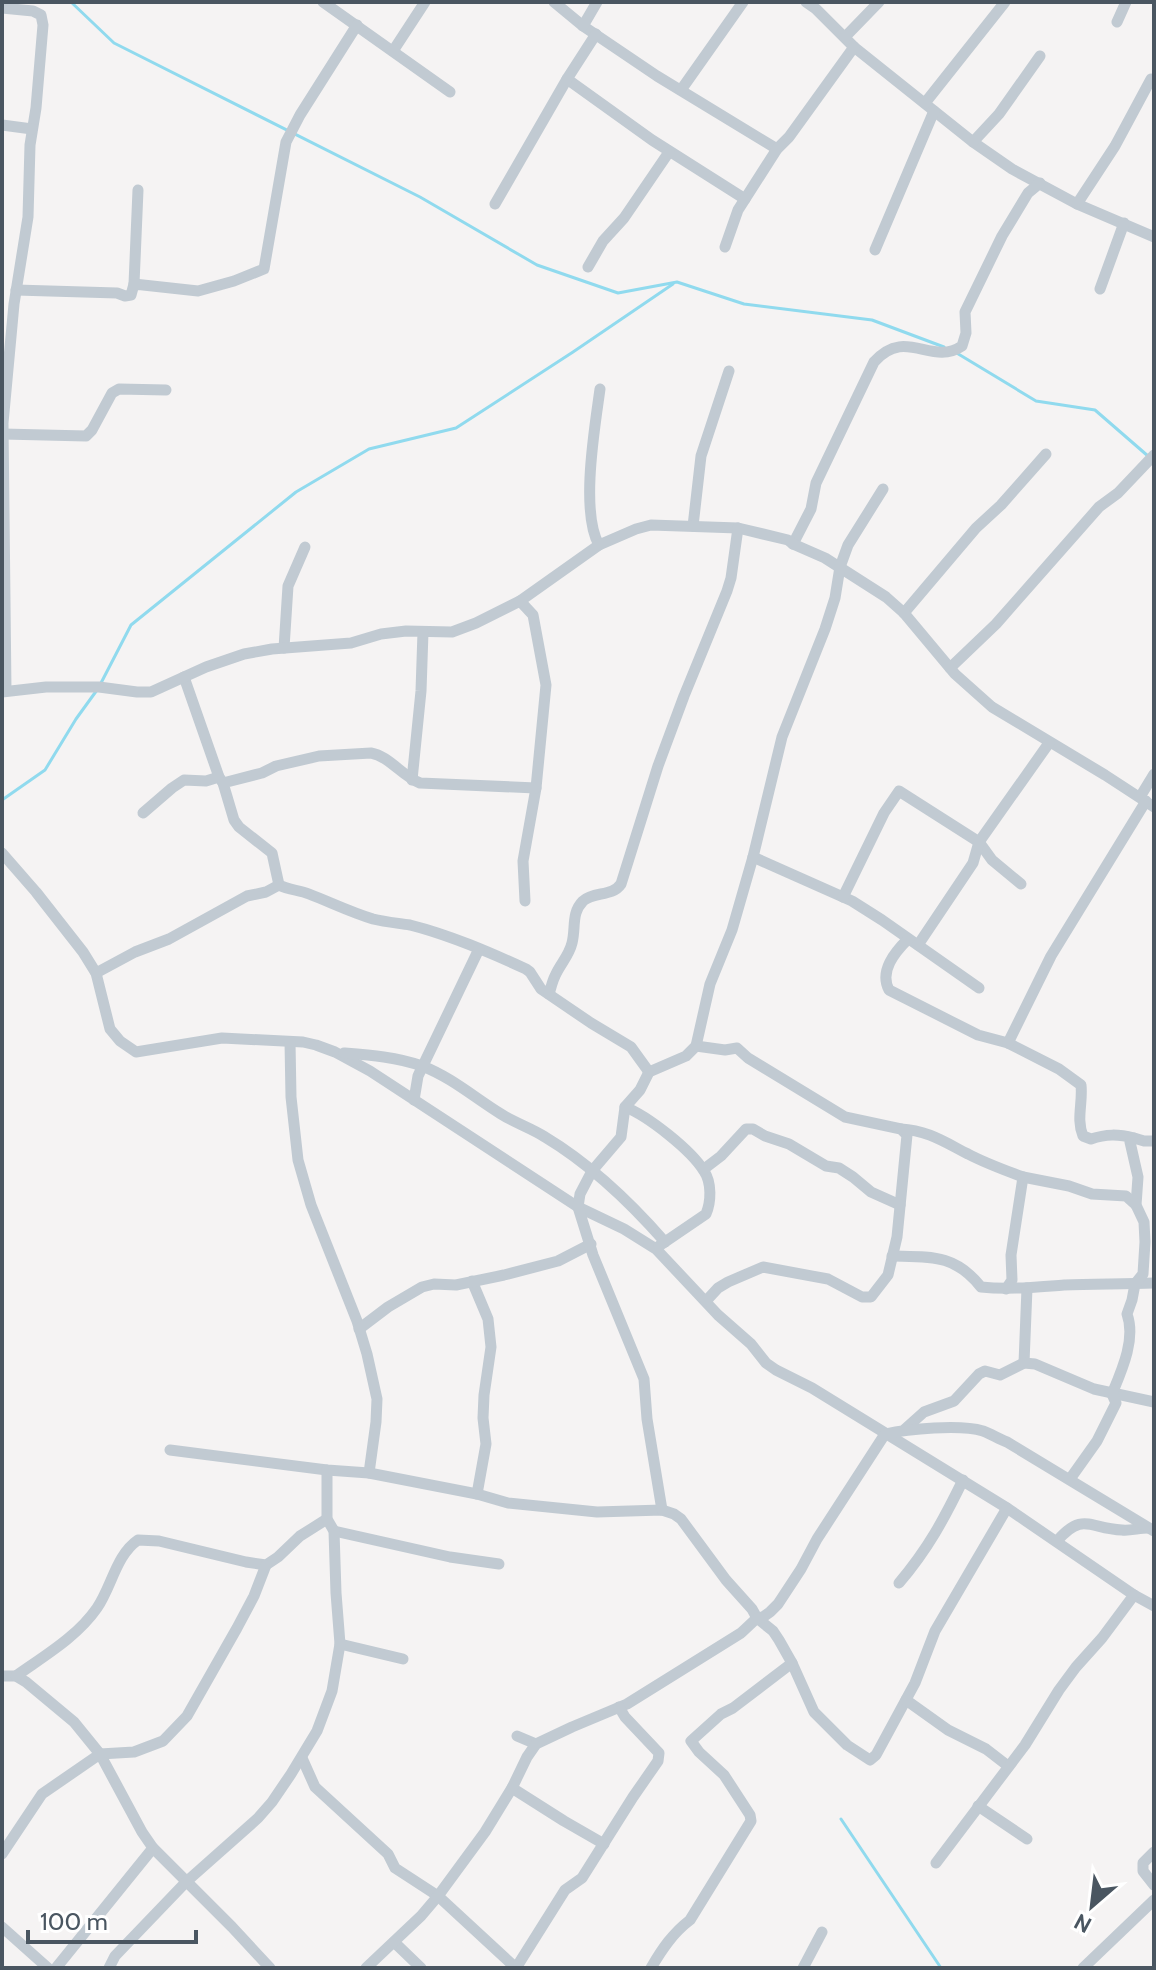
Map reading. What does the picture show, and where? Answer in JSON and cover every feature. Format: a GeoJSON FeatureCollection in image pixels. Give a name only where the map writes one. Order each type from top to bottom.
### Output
{"type":"FeatureCollection","features":[{"type":"Feature","properties":{"kind":"street"},"geometry":{"type":"LineString","coordinates":[[323,2],[450,92]]}},
{"type":"Feature","properties":{"kind":"street"},"geometry":{"type":"LineString","coordinates":[[393,51],[425,2]]}},
{"type":"Feature","properties":{"kind":"street"},"geometry":{"type":"LineString","coordinates":[[554,2],[583,26],[777,149]]}},
{"type":"Feature","properties":{"kind":"street"},"geometry":{"type":"LineString","coordinates":[[583,26],[597,2]]}},
{"type":"Feature","properties":{"kind":"street"},"geometry":{"type":"LineString","coordinates":[[681,90],[743,2]]}},
{"type":"Feature","properties":{"kind":"street"},"geometry":{"type":"LineString","coordinates":[[806,2],[854,47],[973,142],[1012,169],[1077,204],[1154,237]]}},
{"type":"Feature","properties":{"kind":"street"},"geometry":{"type":"LineString","coordinates":[[845,37],[879,2]]}},
{"type":"Feature","properties":{"kind":"street"},"geometry":{"type":"LineString","coordinates":[[875,250],[929,107],[1005,2]]}},
{"type":"Feature","properties":{"kind":"street"},"geometry":{"type":"LineString","coordinates":[[1117,22],[1126,2]]}},
{"type":"Feature","properties":{"kind":"street"},"geometry":{"type":"LineString","coordinates":[[2,8],[33,11],[42,19],[28,172],[28,217],[16,290],[2,423],[4,692],[46,687],[99,687],[151,692],[244,654],[351,643],[406,631],[452,632],[520,601],[599,545],[636,529],[651,525],[738,528],[788,540],[825,558],[886,597],[904,613],[950,668],[992,707],[1147,802]]}},
{"type":"Feature","properties":{"kind":"street"},"geometry":{"type":"LineString","coordinates":[[134,284],[198,291],[264,269],[286,142],[357,25]]}},
{"type":"Feature","properties":{"kind":"street"},"geometry":{"type":"LineString","coordinates":[[495,204],[596,34]]}},
{"type":"Feature","properties":{"kind":"street"},"geometry":{"type":"LineString","coordinates":[[725,247],[738,210],[777,149],[854,47]]}},
{"type":"Feature","properties":{"kind":"street"},"geometry":{"type":"LineString","coordinates":[[973,142],[999,114],[1040,56]]}},
{"type":"Feature","properties":{"kind":"street"},"geometry":{"type":"LineString","coordinates":[[567,79],[669,152],[745,199]]}},
{"type":"Feature","properties":{"kind":"street"},"geometry":{"type":"LineString","coordinates":[[1077,204],[1115,146],[1151,79]]}},
{"type":"Feature","properties":{"kind":"street"},"geometry":{"type":"LineString","coordinates":[[2,125],[32,129]]}},
{"type":"Feature","properties":{"kind":"street"},"geometry":{"type":"LineString","coordinates":[[588,267],[603,241],[624,218],[669,152]]}},
{"type":"Feature","properties":{"kind":"street"},"geometry":{"type":"LineString","coordinates":[[793,544],[811,509],[816,483],[874,362],[891,348],[915,347],[947,353],[962,346],[966,333],[965,312],[1002,236],[1028,193],[1040,183]]}},
{"type":"Feature","properties":{"kind":"street"},"geometry":{"type":"LineString","coordinates":[[16,290],[131,295],[138,190]]}},
{"type":"Feature","properties":{"kind":"street"},"geometry":{"type":"LineString","coordinates":[[1100,289],[1124,223]]}},
{"type":"Feature","properties":{"kind":"street"},"geometry":{"type":"LineString","coordinates":[[693,526],[701,456],[729,371]]}},
{"type":"Feature","properties":{"kind":"street"},"geometry":{"type":"LineString","coordinates":[[3,434],[86,436],[112,393],[119,389],[166,390]]}},
{"type":"Feature","properties":{"kind":"street"},"geometry":{"type":"LineString","coordinates":[[599,545],[594,536],[590,490],[600,389]]}},
{"type":"Feature","properties":{"kind":"street"},"geometry":{"type":"LineString","coordinates":[[904,613],[976,528],[1046,454]]}},
{"type":"Feature","properties":{"kind":"street"},"geometry":{"type":"LineString","coordinates":[[950,668],[996,624],[1099,507],[1118,493],[1154,455]]}},
{"type":"Feature","properties":{"kind":"street"},"geometry":{"type":"LineString","coordinates":[[662,1510],[647,1419],[644,1379],[593,1255],[578,1207],[580,1194],[592,1171],[621,1137],[625,1107],[640,1090],[649,1072],[686,1056],[696,1046],[710,984],[732,930],[753,857],[782,737],[825,629],[848,545],[883,489]]}},
{"type":"Feature","properties":{"kind":"street"},"geometry":{"type":"LineString","coordinates":[[549,994],[554,976],[569,954],[576,910],[580,903],[589,897],[615,891],[621,884],[658,766],[727,591],[738,528]]}},
{"type":"Feature","properties":{"kind":"street"},"geometry":{"type":"LineString","coordinates":[[284,648],[288,586],[305,547]]}},
{"type":"Feature","properties":{"kind":"street"},"geometry":{"type":"LineString","coordinates":[[520,601],[533,615],[546,685],[536,788],[523,861],[525,901]]}},
{"type":"Feature","properties":{"kind":"street"},"geometry":{"type":"LineString","coordinates":[[412,780],[423,632]]}},
{"type":"Feature","properties":{"kind":"street"},"geometry":{"type":"LineString","coordinates":[[184,677],[234,820],[272,853],[279,885]]}},
{"type":"Feature","properties":{"kind":"street"},"geometry":{"type":"LineString","coordinates":[[1049,743],[979,842],[973,863],[913,942],[899,948],[888,965],[886,984],[889,990],[978,1035],[1008,1043],[1059,1069],[1081,1085],[1083,1098],[1079,1125],[1083,1136],[1091,1139],[1104,1134],[1119,1134],[1154,1141]]}},
{"type":"Feature","properties":{"kind":"street"},"geometry":{"type":"LineString","coordinates":[[143,813],[184,780],[221,780],[262,773],[276,766],[319,756],[379,754],[412,780],[425,784],[536,788]]}},
{"type":"Feature","properties":{"kind":"street"},"geometry":{"type":"LineString","coordinates":[[1008,1043],[1051,956],[1147,802],[1154,774]]}},
{"type":"Feature","properties":{"kind":"street"},"geometry":{"type":"LineString","coordinates":[[843,897],[884,813],[899,791],[979,842],[992,860],[1021,884]]}},
{"type":"Feature","properties":{"kind":"street"},"geometry":{"type":"LineString","coordinates":[[2,853],[83,952],[96,973],[110,1029],[136,1052],[222,1038],[316,1045],[370,1071],[578,1207],[660,1245]]}},
{"type":"Feature","properties":{"kind":"street"},"geometry":{"type":"LineString","coordinates":[[753,857],[843,897],[882,920],[979,988]]}},
{"type":"Feature","properties":{"kind":"street"},"geometry":{"type":"LineString","coordinates":[[279,885],[304,891],[336,907],[410,926],[479,949],[526,969],[541,989],[631,1047],[649,1072]]}},
{"type":"Feature","properties":{"kind":"street"},"geometry":{"type":"LineString","coordinates":[[96,973],[135,952],[169,939],[247,896],[279,885]]}},
{"type":"Feature","properties":{"kind":"street"},"geometry":{"type":"LineString","coordinates":[[414,1100],[423,1066],[479,949]]}},
{"type":"Feature","properties":{"kind":"street"},"geometry":{"type":"LineString","coordinates":[[290,1042],[291,1097],[298,1160],[311,1205],[359,1329],[377,1399],[369,1473]]}},
{"type":"Feature","properties":{"kind":"street"},"geometry":{"type":"LineString","coordinates":[[696,1046],[725,1050],[737,1048],[748,1058],[845,1117],[914,1130],[1023,1177],[1092,1194],[1126,1196],[1136,1205],[1144,1222],[1143,1274],[1135,1284],[1127,1314],[1131,1325],[1129,1342],[1112,1394],[1116,1403],[1097,1441],[1070,1479]]}},
{"type":"Feature","properties":{"kind":"street"},"geometry":{"type":"LineString","coordinates":[[335,1052],[383,1056],[423,1066],[502,1115],[546,1137],[592,1171],[645,1219],[660,1245],[706,1301],[751,1344],[766,1363],[963,1480],[1154,1606]]}},
{"type":"Feature","properties":{"kind":"street"},"geometry":{"type":"LineString","coordinates":[[625,1107],[658,1126],[704,1169],[708,1179],[710,1196],[706,1214],[660,1245]]}},
{"type":"Feature","properties":{"kind":"street"},"geometry":{"type":"LineString","coordinates":[[704,1169],[746,1129],[753,1129],[789,1144],[826,1166],[839,1168],[871,1192],[900,1205]]}},
{"type":"Feature","properties":{"kind":"street"},"geometry":{"type":"LineString","coordinates":[[706,1301],[718,1288],[763,1267],[828,1279],[862,1297],[871,1297],[888,1275],[897,1237],[908,1142],[907,1135],[901,1129]]}},
{"type":"Feature","properties":{"kind":"street"},"geometry":{"type":"LineString","coordinates":[[1134,1138],[1130,1142],[1138,1177],[1136,1205]]}},
{"type":"Feature","properties":{"kind":"street"},"geometry":{"type":"LineString","coordinates":[[1006,1289],[1012,1280],[1011,1255],[1023,1177]]}},
{"type":"Feature","properties":{"kind":"street"},"geometry":{"type":"LineString","coordinates":[[633,1235],[645,1219]]}},
{"type":"Feature","properties":{"kind":"street"},"geometry":{"type":"LineString","coordinates":[[359,1329],[422,1287],[456,1285],[504,1275],[558,1261],[591,1244]]}},
{"type":"Feature","properties":{"kind":"street"},"geometry":{"type":"LineString","coordinates":[[892,1256],[943,1258],[973,1277],[981,1287],[1006,1289],[1154,1283]]}},
{"type":"Feature","properties":{"kind":"street"},"geometry":{"type":"LineString","coordinates":[[472,1281],[488,1319],[491,1347],[484,1395],[486,1444],[477,1494]]}},
{"type":"Feature","properties":{"kind":"street"},"geometry":{"type":"LineString","coordinates":[[1024,1363],[1027,1288]]}},
{"type":"Feature","properties":{"kind":"street"},"geometry":{"type":"LineString","coordinates":[[905,1429],[924,1412],[954,1401],[979,1374],[985,1371],[1000,1375],[1024,1363],[1035,1364],[1094,1389],[1154,1402]]}},
{"type":"Feature","properties":{"kind":"street"},"geometry":{"type":"LineString","coordinates":[[366,1968],[438,1896],[485,1832],[536,1744],[638,1698],[741,1633],[778,1604],[885,1434],[905,1429],[981,1431],[1007,1442],[1151,1529]]}},
{"type":"Feature","properties":{"kind":"street"},"geometry":{"type":"LineString","coordinates":[[170,1450],[369,1473],[508,1503],[597,1512],[662,1510],[674,1514],[757,1618],[773,1631],[792,1663],[814,1712],[847,1745],[870,1760],[876,1755],[915,1683],[935,1631],[1007,1508]]}},
{"type":"Feature","properties":{"kind":"street"},"geometry":{"type":"LineString","coordinates":[[109,1968],[115,1956],[186,1882],[258,1818],[302,1758],[317,1731],[332,1691],[340,1644],[334,1531],[327,1519],[327,1470]]}},
{"type":"Feature","properties":{"kind":"street"},"geometry":{"type":"LineString","coordinates":[[899,1583],[936,1534],[963,1480]]}},
{"type":"Feature","properties":{"kind":"street"},"geometry":{"type":"LineString","coordinates":[[2,1854],[42,1794],[100,1754],[134,1752],[163,1741],[187,1716],[254,1596],[266,1565],[300,1536],[327,1519]]}},
{"type":"Feature","properties":{"kind":"street"},"geometry":{"type":"LineString","coordinates":[[1057,1541],[1073,1525],[1086,1523],[1122,1530],[1151,1529]]}},
{"type":"Feature","properties":{"kind":"street"},"geometry":{"type":"LineString","coordinates":[[334,1531],[450,1557],[499,1564]]}},
{"type":"Feature","properties":{"kind":"street"},"geometry":{"type":"LineString","coordinates":[[16,1676],[86,1622],[104,1597],[125,1552],[138,1540],[159,1541],[266,1565]]}},
{"type":"Feature","properties":{"kind":"street"},"geometry":{"type":"LineString","coordinates":[[936,1863],[1036,1728],[1067,1678],[1134,1595]]}},
{"type":"Feature","properties":{"kind":"street"},"geometry":{"type":"LineString","coordinates":[[340,1644],[403,1659]]}},
{"type":"Feature","properties":{"kind":"street"},"geometry":{"type":"LineString","coordinates":[[651,1968],[662,1948],[690,1920],[751,1821],[724,1775],[691,1741],[710,1722],[792,1663]]}},
{"type":"Feature","properties":{"kind":"street"},"geometry":{"type":"LineString","coordinates":[[2,1676],[16,1676],[26,1682],[74,1722],[100,1754],[153,1848],[270,1968]]}},
{"type":"Feature","properties":{"kind":"street"},"geometry":{"type":"LineString","coordinates":[[906,1700],[1008,1766]]}},
{"type":"Feature","properties":{"kind":"street"},"geometry":{"type":"LineString","coordinates":[[302,1758],[315,1787],[388,1854],[395,1868],[438,1896],[516,1968],[565,1890],[582,1878],[658,1761],[659,1753],[619,1707]]}},
{"type":"Feature","properties":{"kind":"street"},"geometry":{"type":"LineString","coordinates":[[517,1736],[536,1744]]}},
{"type":"Feature","properties":{"kind":"street"},"geometry":{"type":"LineString","coordinates":[[512,1788],[604,1844]]}},
{"type":"Feature","properties":{"kind":"street"},"geometry":{"type":"LineString","coordinates":[[978,1806],[1027,1839]]}},
{"type":"Feature","properties":{"kind":"street"},"geometry":{"type":"LineString","coordinates":[[56,1968],[153,1848]]}},
{"type":"Feature","properties":{"kind":"street"},"geometry":{"type":"LineString","coordinates":[[1154,1852],[1143,1863],[1143,1871],[1154,1885]]}},
{"type":"Feature","properties":{"kind":"street"},"geometry":{"type":"LineString","coordinates":[[1083,1968],[1154,1900]]}},
{"type":"Feature","properties":{"kind":"street"},"geometry":{"type":"LineString","coordinates":[[2,1927],[48,1968]]}},
{"type":"Feature","properties":{"kind":"street"},"geometry":{"type":"LineString","coordinates":[[803,1968],[822,1932]]}},
{"type":"Feature","properties":{"kind":"street"},"geometry":{"type":"LineString","coordinates":[[394,1942],[421,1968]]}},
{"type":"Feature","properties":{"kind":"waterway"},"geometry":{"type":"LineString","coordinates":[[71,2],[114,43],[420,197],[537,265],[618,293],[677,282],[744,304],[872,320],[944,347]]}},
{"type":"Feature","properties":{"kind":"waterway"},"geometry":{"type":"LineString","coordinates":[[101,683],[131,625],[296,492],[369,449],[456,428],[673,284]]}},
{"type":"Feature","properties":{"kind":"waterway"},"geometry":{"type":"LineString","coordinates":[[955,352],[1036,401],[1095,410],[1148,456]]}},
{"type":"Feature","properties":{"kind":"waterway"},"geometry":{"type":"LineString","coordinates":[[2,800],[45,770],[97,690]]}},
{"type":"Feature","properties":{"kind":"waterway"},"geometry":{"type":"LineString","coordinates":[[841,1819],[941,1968]]}}]}
